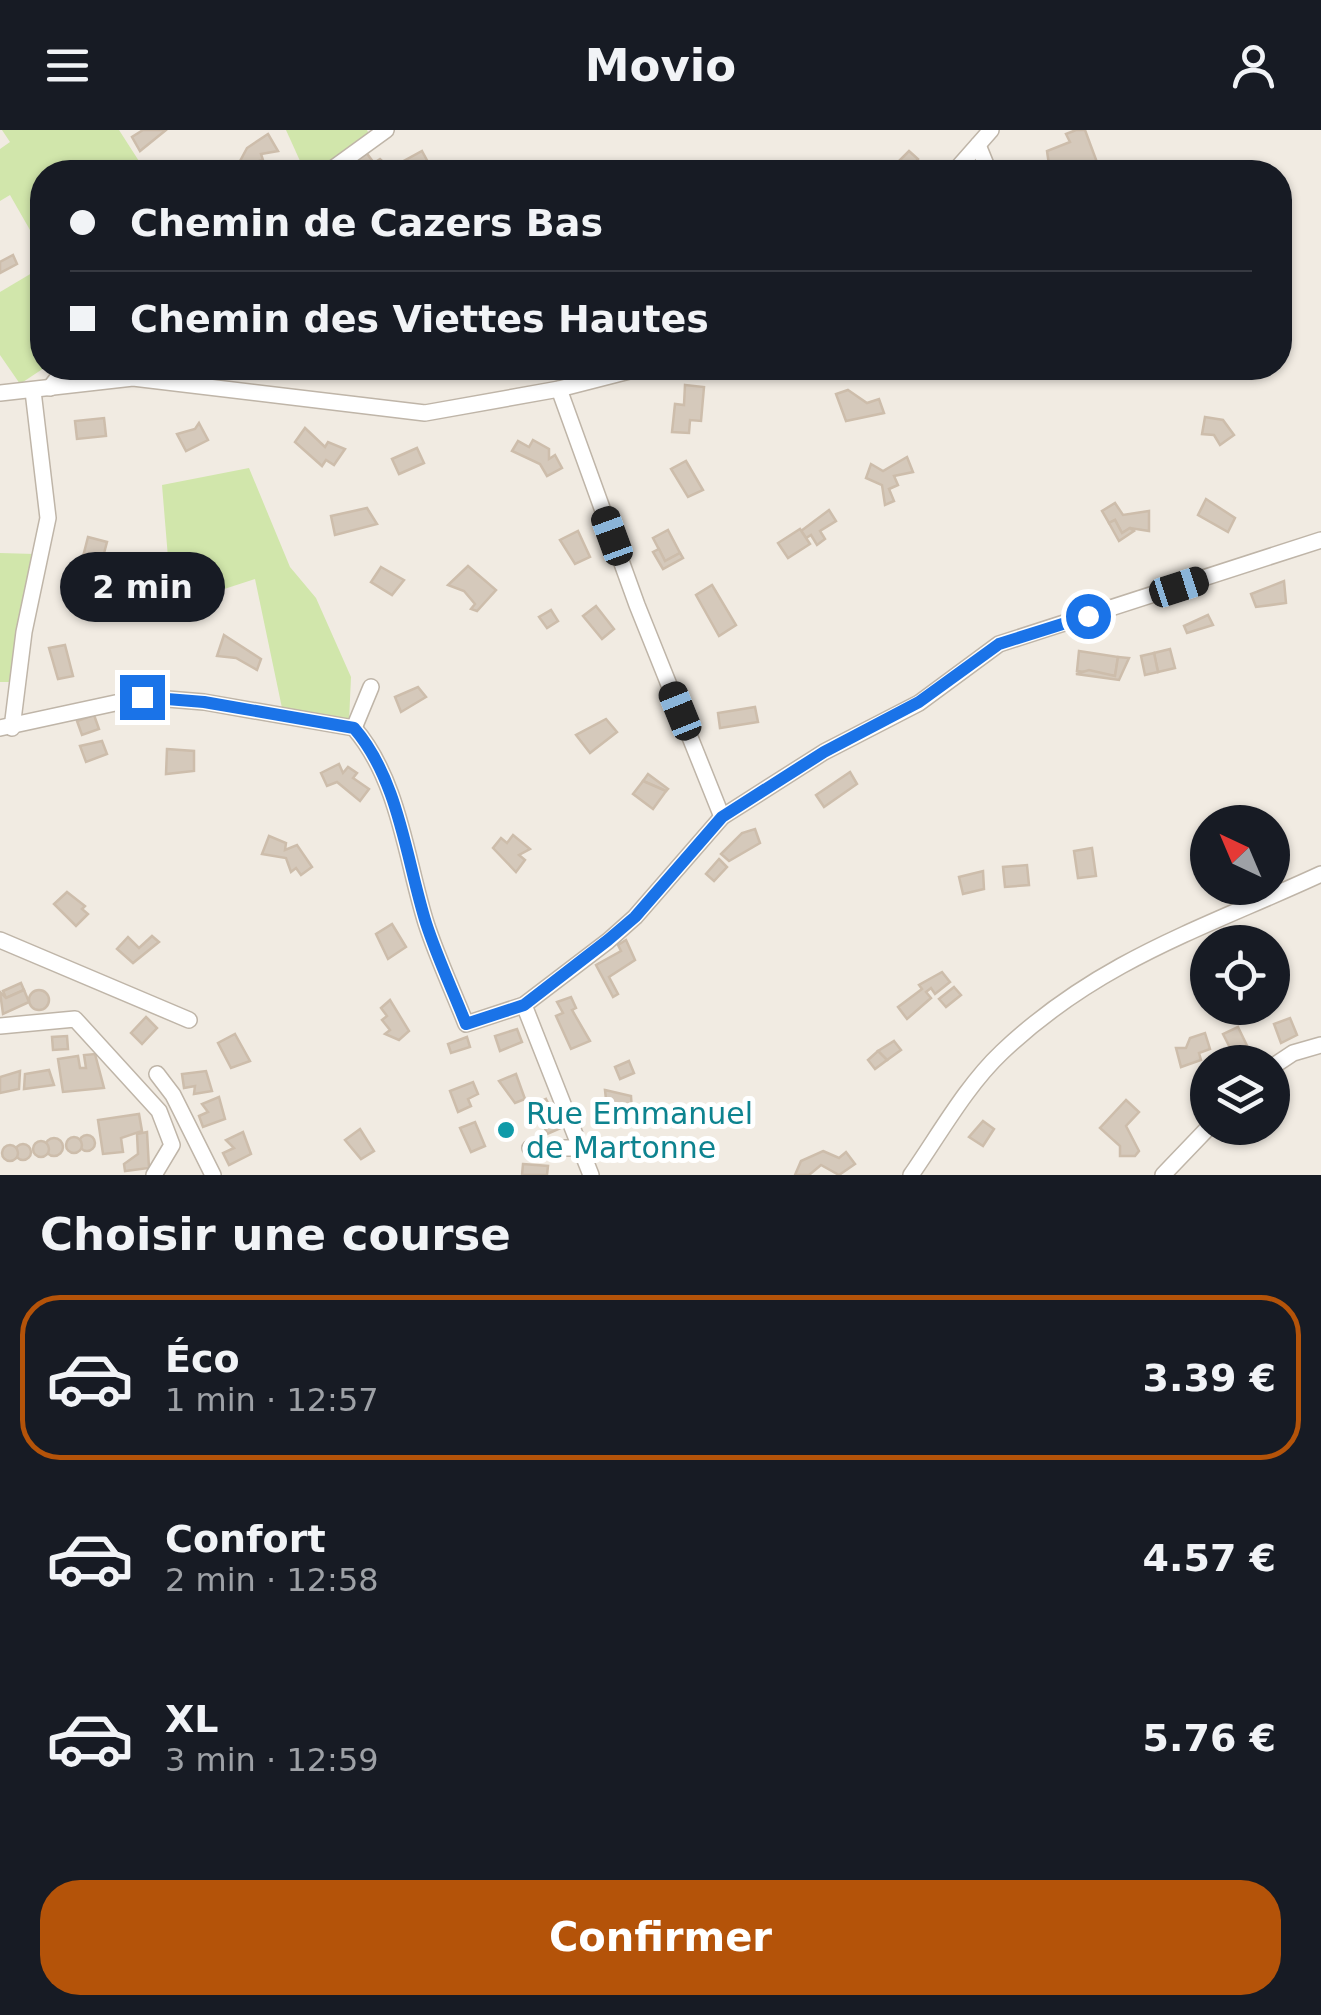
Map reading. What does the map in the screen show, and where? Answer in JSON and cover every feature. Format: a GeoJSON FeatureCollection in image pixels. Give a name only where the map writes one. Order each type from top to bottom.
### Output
{"type":"FeatureCollection","features":[{"type":"Feature","properties":{"kind":"street"},"geometry":{"type":"LineString","coordinates":[[345,160],[386,130]]}},
{"type":"Feature","properties":{"kind":"street"},"geometry":{"type":"LineString","coordinates":[[965,160],[991,130]]}},
{"type":"Feature","properties":{"kind":"street"},"geometry":{"type":"LineString","coordinates":[[978,145],[984,160]]}},
{"type":"Feature","properties":{"kind":"street"},"geometry":{"type":"LineString","coordinates":[[50,388],[56,380]]}},
{"type":"Feature","properties":{"kind":"street"},"geometry":{"type":"LineString","coordinates":[[0,393],[116,380]]}},
{"type":"Feature","properties":{"kind":"street"},"geometry":{"type":"LineString","coordinates":[[150,380],[425,413],[594,380]]}},
{"type":"Feature","properties":{"kind":"street"},"geometry":{"type":"LineString","coordinates":[[559,389],[636,606],[722,817]]}},
{"type":"Feature","properties":{"kind":"street"},"geometry":{"type":"LineString","coordinates":[[33,391],[48,518],[6,728],[142,697],[204,702],[354,728],[368,744],[404,834],[426,924],[466,1024],[524,1005],[635,917],[722,817],[824,752],[919,702],[999,644],[1321,540]]}},
{"type":"Feature","properties":{"kind":"street"},"geometry":{"type":"LineString","coordinates":[[354,728],[371,687]]}},
{"type":"Feature","properties":{"kind":"street"},"geometry":{"type":"LineString","coordinates":[[913,1174],[1000,1054],[1058,1006],[1103,973],[1164,940],[1321,874]]}},
{"type":"Feature","properties":{"kind":"street"},"geometry":{"type":"LineString","coordinates":[[0,940],[189,1020]]}},
{"type":"Feature","properties":{"kind":"street"},"geometry":{"type":"LineString","coordinates":[[524,1005],[591,1175]]}},
{"type":"Feature","properties":{"kind":"street"},"geometry":{"type":"LineString","coordinates":[[0,1026],[75,1019],[159,1111],[172,1145]]}},
{"type":"Feature","properties":{"kind":"street"},"geometry":{"type":"LineString","coordinates":[[1290,1056],[1321,1045]]}},
{"type":"Feature","properties":{"kind":"street"},"geometry":{"type":"LineString","coordinates":[[158,1074],[213,1175]]}},
{"type":"Feature","properties":{"kind":"street"},"geometry":{"type":"LineString","coordinates":[[172,1145],[197,1144]]}},
{"type":"Feature","properties":{"kind":"street"},"geometry":{"type":"LineString","coordinates":[[154,1175],[172,1145]]}},
{"type":"Feature","properties":{"kind":"street"},"geometry":{"type":"LineString","coordinates":[[1163,1175],[1192,1145]]}},
{"type":"Feature","properties":{"kind":"street"},"geometry":{"type":"LineString","coordinates":[[530,1148],[581,1148]]}},
{"type":"Feature","properties":{"kind":"green space"},"geometry":{"type":"Polygon","coordinates":[[[2,130],[119,130],[138,160],[30,160],[30,230],[10,195],[0,201],[0,149],[10,142],[2,130]]]}},
{"type":"Feature","properties":{"kind":"green space"},"geometry":{"type":"Polygon","coordinates":[[[286,130],[367,130],[369,134],[335,160],[300,160],[286,130]]]}},
{"type":"Feature","properties":{"kind":"green space"},"geometry":{"type":"Polygon","coordinates":[[[30,274],[30,377],[20,384],[0,355],[0,292],[30,274]]]}},
{"type":"Feature","properties":{"kind":"green space"},"geometry":{"type":"Polygon","coordinates":[[[249,468],[290,567],[316,598],[351,677],[349,721],[282,708],[255,579],[172,606],[162,485],[249,468]]]}},
{"type":"Feature","properties":{"kind":"green space"},"geometry":{"type":"Polygon","coordinates":[[[0,553],[35,554],[10,682],[0,682],[0,553]]]}},
{"type":"Feature","properties":{"kind":"building"},"geometry":{"type":"Polygon","coordinates":[[[143,130],[166,130],[140,151],[132,137],[143,130]]]}},
{"type":"Feature","properties":{"kind":"building"},"geometry":{"type":"Polygon","coordinates":[[[1085,130],[1096,160],[1048,160],[1047,151],[1070,142],[1066,134],[1085,130]]]}},
{"type":"Feature","properties":{"kind":"building"},"geometry":{"type":"Polygon","coordinates":[[[268,134],[278,151],[261,154],[263,160],[241,160],[247,148],[268,134]]]}},
{"type":"Feature","properties":{"kind":"building"},"geometry":{"type":"Polygon","coordinates":[[[365,151],[372,160],[355,160],[365,151]]]}},
{"type":"Feature","properties":{"kind":"building"},"geometry":{"type":"Polygon","coordinates":[[[422,151],[427,160],[406,160],[422,151]]]}},
{"type":"Feature","properties":{"kind":"building"},"geometry":{"type":"Polygon","coordinates":[[[909,151],[918,159],[917,160],[900,160],[909,151]]]}},
{"type":"Feature","properties":{"kind":"building"},"geometry":{"type":"Polygon","coordinates":[[[13,255],[17,264],[0,273],[0,262],[13,255]]]}},
{"type":"Feature","properties":{"kind":"building"},"geometry":{"type":"Polygon","coordinates":[[[685,385],[704,387],[701,421],[690,420],[689,433],[672,432],[675,404],[684,405],[685,385]]]}},
{"type":"Feature","properties":{"kind":"building"},"geometry":{"type":"Polygon","coordinates":[[[848,390],[867,403],[879,399],[884,413],[846,421],[836,394],[848,390]]]}},
{"type":"Feature","properties":{"kind":"building"},"geometry":{"type":"Polygon","coordinates":[[[1205,417],[1223,420],[1234,435],[1220,445],[1214,435],[1202,434],[1205,417]]]}},
{"type":"Feature","properties":{"kind":"building"},"geometry":{"type":"Polygon","coordinates":[[[104,418],[106,436],[77,439],[75,421],[104,418]]]}},
{"type":"Feature","properties":{"kind":"building"},"geometry":{"type":"Polygon","coordinates":[[[199,423],[208,440],[186,451],[177,434],[195,429],[199,423]]]}},
{"type":"Feature","properties":{"kind":"building"},"geometry":{"type":"Polygon","coordinates":[[[305,428],[325,447],[328,442],[345,449],[334,465],[326,460],[322,466],[295,442],[305,428]]]}},
{"type":"Feature","properties":{"kind":"building"},"geometry":{"type":"Polygon","coordinates":[[[533,440],[549,449],[549,459],[555,455],[562,468],[547,476],[540,464],[512,451],[518,441],[529,447],[533,440]]]}},
{"type":"Feature","properties":{"kind":"building"},"geometry":{"type":"Polygon","coordinates":[[[417,448],[424,463],[399,474],[392,459],[417,448]]]}},
{"type":"Feature","properties":{"kind":"building"},"geometry":{"type":"Polygon","coordinates":[[[907,457],[913,472],[894,476],[898,485],[889,489],[894,501],[885,505],[882,485],[866,478],[871,464],[883,471],[907,457]]]}},
{"type":"Feature","properties":{"kind":"building"},"geometry":{"type":"Polygon","coordinates":[[[686,461],[703,490],[688,497],[671,469],[686,461]]]}},
{"type":"Feature","properties":{"kind":"building"},"geometry":{"type":"Polygon","coordinates":[[[1206,499],[1235,518],[1228,532],[1198,515],[1206,499]]]}},
{"type":"Feature","properties":{"kind":"building"},"geometry":{"type":"Polygon","coordinates":[[[1115,503],[1123,515],[1149,511],[1149,531],[1130,528],[1122,533],[1115,520],[1109,523],[1102,511],[1115,503]]]}},
{"type":"Feature","properties":{"kind":"building"},"geometry":{"type":"Polygon","coordinates":[[[367,508],[377,524],[335,535],[331,516],[367,508]]]}},
{"type":"Feature","properties":{"kind":"building"},"geometry":{"type":"Polygon","coordinates":[[[829,510],[836,521],[820,531],[825,539],[817,545],[811,535],[806,538],[801,531],[829,510]]]}},
{"type":"Feature","properties":{"kind":"building"},"geometry":{"type":"Polygon","coordinates":[[[1115,520],[1122,533],[1130,528],[1134,531],[1119,541],[1109,523],[1115,520]]]}},
{"type":"Feature","properties":{"kind":"building"},"geometry":{"type":"Polygon","coordinates":[[[800,529],[810,544],[788,558],[778,543],[800,529]]]}},
{"type":"Feature","properties":{"kind":"building"},"geometry":{"type":"Polygon","coordinates":[[[668,530],[680,553],[665,561],[653,538],[668,530]]]}},
{"type":"Feature","properties":{"kind":"building"},"geometry":{"type":"Polygon","coordinates":[[[578,531],[590,557],[575,564],[560,540],[578,531]]]}},
{"type":"Feature","properties":{"kind":"building"},"geometry":{"type":"Polygon","coordinates":[[[88,537],[107,542],[102,561],[96,564],[105,566],[101,581],[78,576],[88,537]]]}},
{"type":"Feature","properties":{"kind":"building"},"geometry":{"type":"Polygon","coordinates":[[[659,549],[665,561],[680,553],[683,558],[663,569],[653,552],[659,549]]]}},
{"type":"Feature","properties":{"kind":"building"},"geometry":{"type":"Polygon","coordinates":[[[468,566],[496,590],[477,611],[471,609],[475,604],[464,591],[448,585],[468,566]]]}},
{"type":"Feature","properties":{"kind":"building"},"geometry":{"type":"Polygon","coordinates":[[[381,567],[404,580],[392,595],[371,582],[381,567]]]}},
{"type":"Feature","properties":{"kind":"building"},"geometry":{"type":"Polygon","coordinates":[[[1284,581],[1286,603],[1256,607],[1251,594],[1284,581]]]}},
{"type":"Feature","properties":{"kind":"building"},"geometry":{"type":"Polygon","coordinates":[[[712,585],[736,625],[719,636],[696,595],[712,585]]]}},
{"type":"Feature","properties":{"kind":"building"},"geometry":{"type":"Polygon","coordinates":[[[596,606],[614,629],[602,639],[583,616],[596,606]]]}},
{"type":"Feature","properties":{"kind":"building"},"geometry":{"type":"Polygon","coordinates":[[[551,610],[558,621],[547,628],[539,617],[551,610]]]}},
{"type":"Feature","properties":{"kind":"building"},"geometry":{"type":"Polygon","coordinates":[[[1208,615],[1213,625],[1187,633],[1184,626],[1208,615]]]}},
{"type":"Feature","properties":{"kind":"building"},"geometry":{"type":"Polygon","coordinates":[[[224,635],[261,659],[257,670],[236,658],[217,656],[224,635]]]}},
{"type":"Feature","properties":{"kind":"building"},"geometry":{"type":"Polygon","coordinates":[[[65,645],[73,676],[58,679],[49,648],[65,645]]]}},
{"type":"Feature","properties":{"kind":"building"},"geometry":{"type":"Polygon","coordinates":[[[1170,649],[1175,668],[1158,672],[1154,653],[1170,649]]]}},
{"type":"Feature","properties":{"kind":"building"},"geometry":{"type":"Polygon","coordinates":[[[1079,651],[1118,657],[1115,676],[1077,671],[1079,651]]]}},
{"type":"Feature","properties":{"kind":"building"},"geometry":{"type":"Polygon","coordinates":[[[1154,653],[1158,672],[1145,675],[1141,656],[1154,653]]]}},
{"type":"Feature","properties":{"kind":"building"},"geometry":{"type":"Polygon","coordinates":[[[1118,657],[1129,658],[1119,680],[1076,674],[1089,670],[1115,676],[1118,657]]]}},
{"type":"Feature","properties":{"kind":"building"},"geometry":{"type":"Polygon","coordinates":[[[418,687],[426,697],[401,712],[395,697],[418,687]]]}},
{"type":"Feature","properties":{"kind":"building"},"geometry":{"type":"Polygon","coordinates":[[[755,707],[758,722],[720,728],[718,713],[755,707]]]}},
{"type":"Feature","properties":{"kind":"building"},"geometry":{"type":"Polygon","coordinates":[[[94,715],[99,729],[82,735],[77,721],[94,715]]]}},
{"type":"Feature","properties":{"kind":"building"},"geometry":{"type":"Polygon","coordinates":[[[606,719],[617,732],[590,753],[576,735],[606,719]]]}},
{"type":"Feature","properties":{"kind":"building"},"geometry":{"type":"Polygon","coordinates":[[[102,741],[107,754],[86,762],[80,746],[102,741]]]}},
{"type":"Feature","properties":{"kind":"building"},"geometry":{"type":"Polygon","coordinates":[[[167,749],[194,751],[194,771],[166,774],[167,749]]]}},
{"type":"Feature","properties":{"kind":"building"},"geometry":{"type":"Polygon","coordinates":[[[339,764],[343,773],[348,767],[357,773],[353,778],[369,789],[360,801],[337,782],[327,786],[321,773],[339,764]]]}},
{"type":"Feature","properties":{"kind":"building"},"geometry":{"type":"Polygon","coordinates":[[[850,772],[857,784],[824,807],[816,795],[850,772]]]}},
{"type":"Feature","properties":{"kind":"building"},"geometry":{"type":"Polygon","coordinates":[[[648,774],[668,789],[643,781],[648,774]]]}},
{"type":"Feature","properties":{"kind":"building"},"geometry":{"type":"Polygon","coordinates":[[[643,781],[666,791],[653,809],[633,794],[643,781]]]}},
{"type":"Feature","properties":{"kind":"building"},"geometry":{"type":"Polygon","coordinates":[[[755,829],[760,843],[729,861],[721,854],[742,833],[755,829]]]}},
{"type":"Feature","properties":{"kind":"building"},"geometry":{"type":"Polygon","coordinates":[[[513,835],[530,849],[519,855],[525,860],[516,872],[493,848],[501,838],[507,843],[513,835]]]}},
{"type":"Feature","properties":{"kind":"building"},"geometry":{"type":"Polygon","coordinates":[[[269,836],[286,843],[285,850],[297,845],[312,867],[301,875],[296,868],[291,872],[286,858],[262,854],[269,836]]]}},
{"type":"Feature","properties":{"kind":"building"},"geometry":{"type":"Polygon","coordinates":[[[1092,848],[1096,876],[1078,878],[1074,851],[1092,848]]]}},
{"type":"Feature","properties":{"kind":"building"},"geometry":{"type":"Polygon","coordinates":[[[719,859],[727,867],[714,881],[706,874],[719,859]]]}},
{"type":"Feature","properties":{"kind":"building"},"geometry":{"type":"Polygon","coordinates":[[[1027,865],[1029,885],[1005,887],[1003,867],[1027,865]]]}},
{"type":"Feature","properties":{"kind":"building"},"geometry":{"type":"Polygon","coordinates":[[[983,871],[984,889],[963,894],[959,877],[983,871]]]}},
{"type":"Feature","properties":{"kind":"building"},"geometry":{"type":"Polygon","coordinates":[[[67,892],[85,906],[82,909],[88,914],[76,926],[54,904],[67,892]]]}},
{"type":"Feature","properties":{"kind":"building"},"geometry":{"type":"Polygon","coordinates":[[[392,924],[406,947],[388,959],[376,934],[392,924]]]}},
{"type":"Feature","properties":{"kind":"building"},"geometry":{"type":"Polygon","coordinates":[[[152,936],[159,942],[133,963],[117,949],[128,937],[139,948],[152,936]]]}},
{"type":"Feature","properties":{"kind":"building"},"geometry":{"type":"Polygon","coordinates":[[[626,940],[635,960],[609,977],[618,994],[613,997],[596,965],[621,951],[618,945],[626,940]]]}},
{"type":"Feature","properties":{"kind":"building"},"geometry":{"type":"Polygon","coordinates":[[[942,972],[950,982],[935,994],[931,988],[926,992],[931,998],[907,1019],[898,1007],[922,989],[919,985],[942,972]]]}},
{"type":"Feature","properties":{"kind":"building"},"geometry":{"type":"Polygon","coordinates":[[[21,983],[24,990],[6,998],[3,991],[21,983]]]}},
{"type":"Feature","properties":{"kind":"building"},"geometry":{"type":"Polygon","coordinates":[[[954,987],[961,995],[946,1007],[939,999],[954,987]]]}},
{"type":"Feature","properties":{"kind":"building"},"geometry":{"type":"Polygon","coordinates":[[[24,990],[29,1002],[3,1014],[0,992],[6,998],[24,990]]]}},
{"type":"Feature","properties":{"kind":"building"},"geometry":{"type":"Polygon","coordinates":[[[39,990],[49,1000],[39,1010],[29,1000],[39,990]]]}},
{"type":"Feature","properties":{"kind":"building"},"geometry":{"type":"Polygon","coordinates":[[[571,997],[576,1008],[572,1010],[590,1041],[571,1049],[556,1016],[563,1013],[557,1002],[571,997]]]}},
{"type":"Feature","properties":{"kind":"building"},"geometry":{"type":"Polygon","coordinates":[[[390,1000],[409,1031],[399,1040],[385,1034],[390,1030],[382,1020],[387,1016],[381,1008],[390,1000]]]}},
{"type":"Feature","properties":{"kind":"building"},"geometry":{"type":"Polygon","coordinates":[[[146,1017],[157,1028],[142,1044],[131,1033],[146,1017]]]}},
{"type":"Feature","properties":{"kind":"building"},"geometry":{"type":"Polygon","coordinates":[[[1290,1018],[1297,1035],[1281,1043],[1274,1025],[1290,1025],[1290,1018]]]}},
{"type":"Feature","properties":{"kind":"building"},"geometry":{"type":"Polygon","coordinates":[[[1238,1027],[1247,1045],[1229,1045],[1223,1034],[1238,1027]]]}},
{"type":"Feature","properties":{"kind":"building"},"geometry":{"type":"Polygon","coordinates":[[[517,1029],[522,1042],[500,1051],[495,1036],[517,1029]]]}},
{"type":"Feature","properties":{"kind":"building"},"geometry":{"type":"Polygon","coordinates":[[[1205,1033],[1209,1045],[1190,1045],[1190,1064],[1181,1067],[1176,1048],[1186,1048],[1190,1038],[1205,1033]]]}},
{"type":"Feature","properties":{"kind":"building"},"geometry":{"type":"Polygon","coordinates":[[[235,1034],[250,1061],[231,1068],[218,1043],[235,1034]]]}},
{"type":"Feature","properties":{"kind":"building"},"geometry":{"type":"Polygon","coordinates":[[[67,1036],[68,1049],[53,1050],[52,1037],[67,1036]]]}},
{"type":"Feature","properties":{"kind":"building"},"geometry":{"type":"Polygon","coordinates":[[[467,1037],[470,1047],[451,1053],[448,1044],[467,1037]]]}},
{"type":"Feature","properties":{"kind":"building"},"geometry":{"type":"Polygon","coordinates":[[[894,1041],[901,1050],[887,1060],[878,1051],[894,1041]]]}},
{"type":"Feature","properties":{"kind":"building"},"geometry":{"type":"Polygon","coordinates":[[[878,1051],[887,1060],[875,1069],[868,1060],[878,1051]]]}},
{"type":"Feature","properties":{"kind":"building"},"geometry":{"type":"Polygon","coordinates":[[[95,1054],[104,1088],[63,1092],[58,1059],[78,1056],[80,1068],[86,1068],[84,1055],[95,1054]]]}},
{"type":"Feature","properties":{"kind":"building"},"geometry":{"type":"Polygon","coordinates":[[[629,1061],[634,1073],[620,1079],[615,1067],[629,1061]]]}},
{"type":"Feature","properties":{"kind":"building"},"geometry":{"type":"Polygon","coordinates":[[[49,1070],[54,1085],[24,1089],[25,1074],[49,1070]]]}},
{"type":"Feature","properties":{"kind":"building"},"geometry":{"type":"Polygon","coordinates":[[[20,1071],[19,1089],[0,1093],[0,1077],[20,1071]]]}},
{"type":"Feature","properties":{"kind":"building"},"geometry":{"type":"Polygon","coordinates":[[[206,1071],[212,1091],[194,1094],[195,1086],[184,1088],[182,1074],[206,1071]]]}},
{"type":"Feature","properties":{"kind":"building"},"geometry":{"type":"Polygon","coordinates":[[[516,1074],[525,1099],[515,1103],[499,1081],[516,1074]]]}},
{"type":"Feature","properties":{"kind":"building"},"geometry":{"type":"Polygon","coordinates":[[[473,1082],[478,1094],[468,1099],[471,1106],[458,1112],[450,1091],[473,1082]]]}},
{"type":"Feature","properties":{"kind":"building"},"geometry":{"type":"Polygon","coordinates":[[[605,1090],[631,1096],[632,1112],[607,1109],[605,1090]]]}},
{"type":"Feature","properties":{"kind":"building"},"geometry":{"type":"Polygon","coordinates":[[[219,1097],[225,1119],[203,1127],[199,1116],[208,1112],[202,1104],[219,1097]]]}},
{"type":"Feature","properties":{"kind":"building"},"geometry":{"type":"Polygon","coordinates":[[[546,1099],[561,1128],[547,1134],[540,1115],[533,1117],[531,1112],[538,1109],[535,1104],[546,1099]]]}},
{"type":"Feature","properties":{"kind":"building"},"geometry":{"type":"Polygon","coordinates":[[[1126,1100],[1139,1112],[1126,1126],[1139,1151],[1135,1156],[1120,1156],[1120,1146],[1100,1128],[1126,1100]]]}},
{"type":"Feature","properties":{"kind":"building"},"geometry":{"type":"Polygon","coordinates":[[[139,1114],[142,1131],[121,1138],[123,1152],[103,1154],[98,1120],[139,1114]]]}},
{"type":"Feature","properties":{"kind":"building"},"geometry":{"type":"Polygon","coordinates":[[[983,1121],[994,1129],[983,1146],[969,1137],[983,1121]]]}},
{"type":"Feature","properties":{"kind":"building"},"geometry":{"type":"Polygon","coordinates":[[[475,1122],[485,1146],[471,1152],[460,1128],[475,1122]]]}},
{"type":"Feature","properties":{"kind":"building"},"geometry":{"type":"Polygon","coordinates":[[[360,1129],[374,1151],[361,1159],[345,1140],[360,1129]]]}},
{"type":"Feature","properties":{"kind":"building"},"geometry":{"type":"Polygon","coordinates":[[[147,1132],[149,1168],[125,1171],[124,1164],[138,1154],[137,1134],[147,1132]]]}},
{"type":"Feature","properties":{"kind":"building"},"geometry":{"type":"Polygon","coordinates":[[[243,1132],[251,1154],[229,1165],[223,1153],[234,1148],[226,1140],[243,1132]]]}},
{"type":"Feature","properties":{"kind":"building"},"geometry":{"type":"Polygon","coordinates":[[[87,1135],[95,1143],[87,1151],[79,1143],[87,1135]]]}},
{"type":"Feature","properties":{"kind":"building"},"geometry":{"type":"Polygon","coordinates":[[[74,1137],[82,1145],[74,1153],[66,1145],[74,1137]]]}},
{"type":"Feature","properties":{"kind":"building"},"geometry":{"type":"Polygon","coordinates":[[[54,1138],[63,1147],[54,1156],[45,1147],[54,1138]]]}},
{"type":"Feature","properties":{"kind":"building"},"geometry":{"type":"Polygon","coordinates":[[[41,1141],[49,1149],[41,1157],[33,1149],[41,1141]]]}},
{"type":"Feature","properties":{"kind":"building"},"geometry":{"type":"Polygon","coordinates":[[[23,1144],[31,1152],[23,1160],[15,1152],[23,1144]]]}},
{"type":"Feature","properties":{"kind":"building"},"geometry":{"type":"Polygon","coordinates":[[[10,1145],[18,1153],[10,1161],[2,1153],[10,1145]]]}},
{"type":"Feature","properties":{"kind":"building"},"geometry":{"type":"Polygon","coordinates":[[[823,1151],[839,1158],[846,1152],[855,1164],[839,1175],[821,1165],[809,1175],[795,1175],[801,1161],[823,1151]]]}},
{"type":"Feature","properties":{"kind":"building"},"geometry":{"type":"Polygon","coordinates":[[[523,1164],[548,1166],[547,1175],[522,1175],[523,1164]]]}},
{"type":"Feature","properties":{"kind":"place","name":"Rue Emmanuel de Martonne"},"geometry":{"type":"Point","coordinates":[506,1130]}},
{"type":"Feature","properties":{"kind":"route"},"geometry":{"type":"LineString","coordinates":[[142,697],[204,702],[354,728],[368,744],[404,834],[426,924],[466,1024],[524,1005],[608,940],[635,917],[677,864],[722,817],[824,752],[919,702],[999,644],[1088,616]]}}]}
